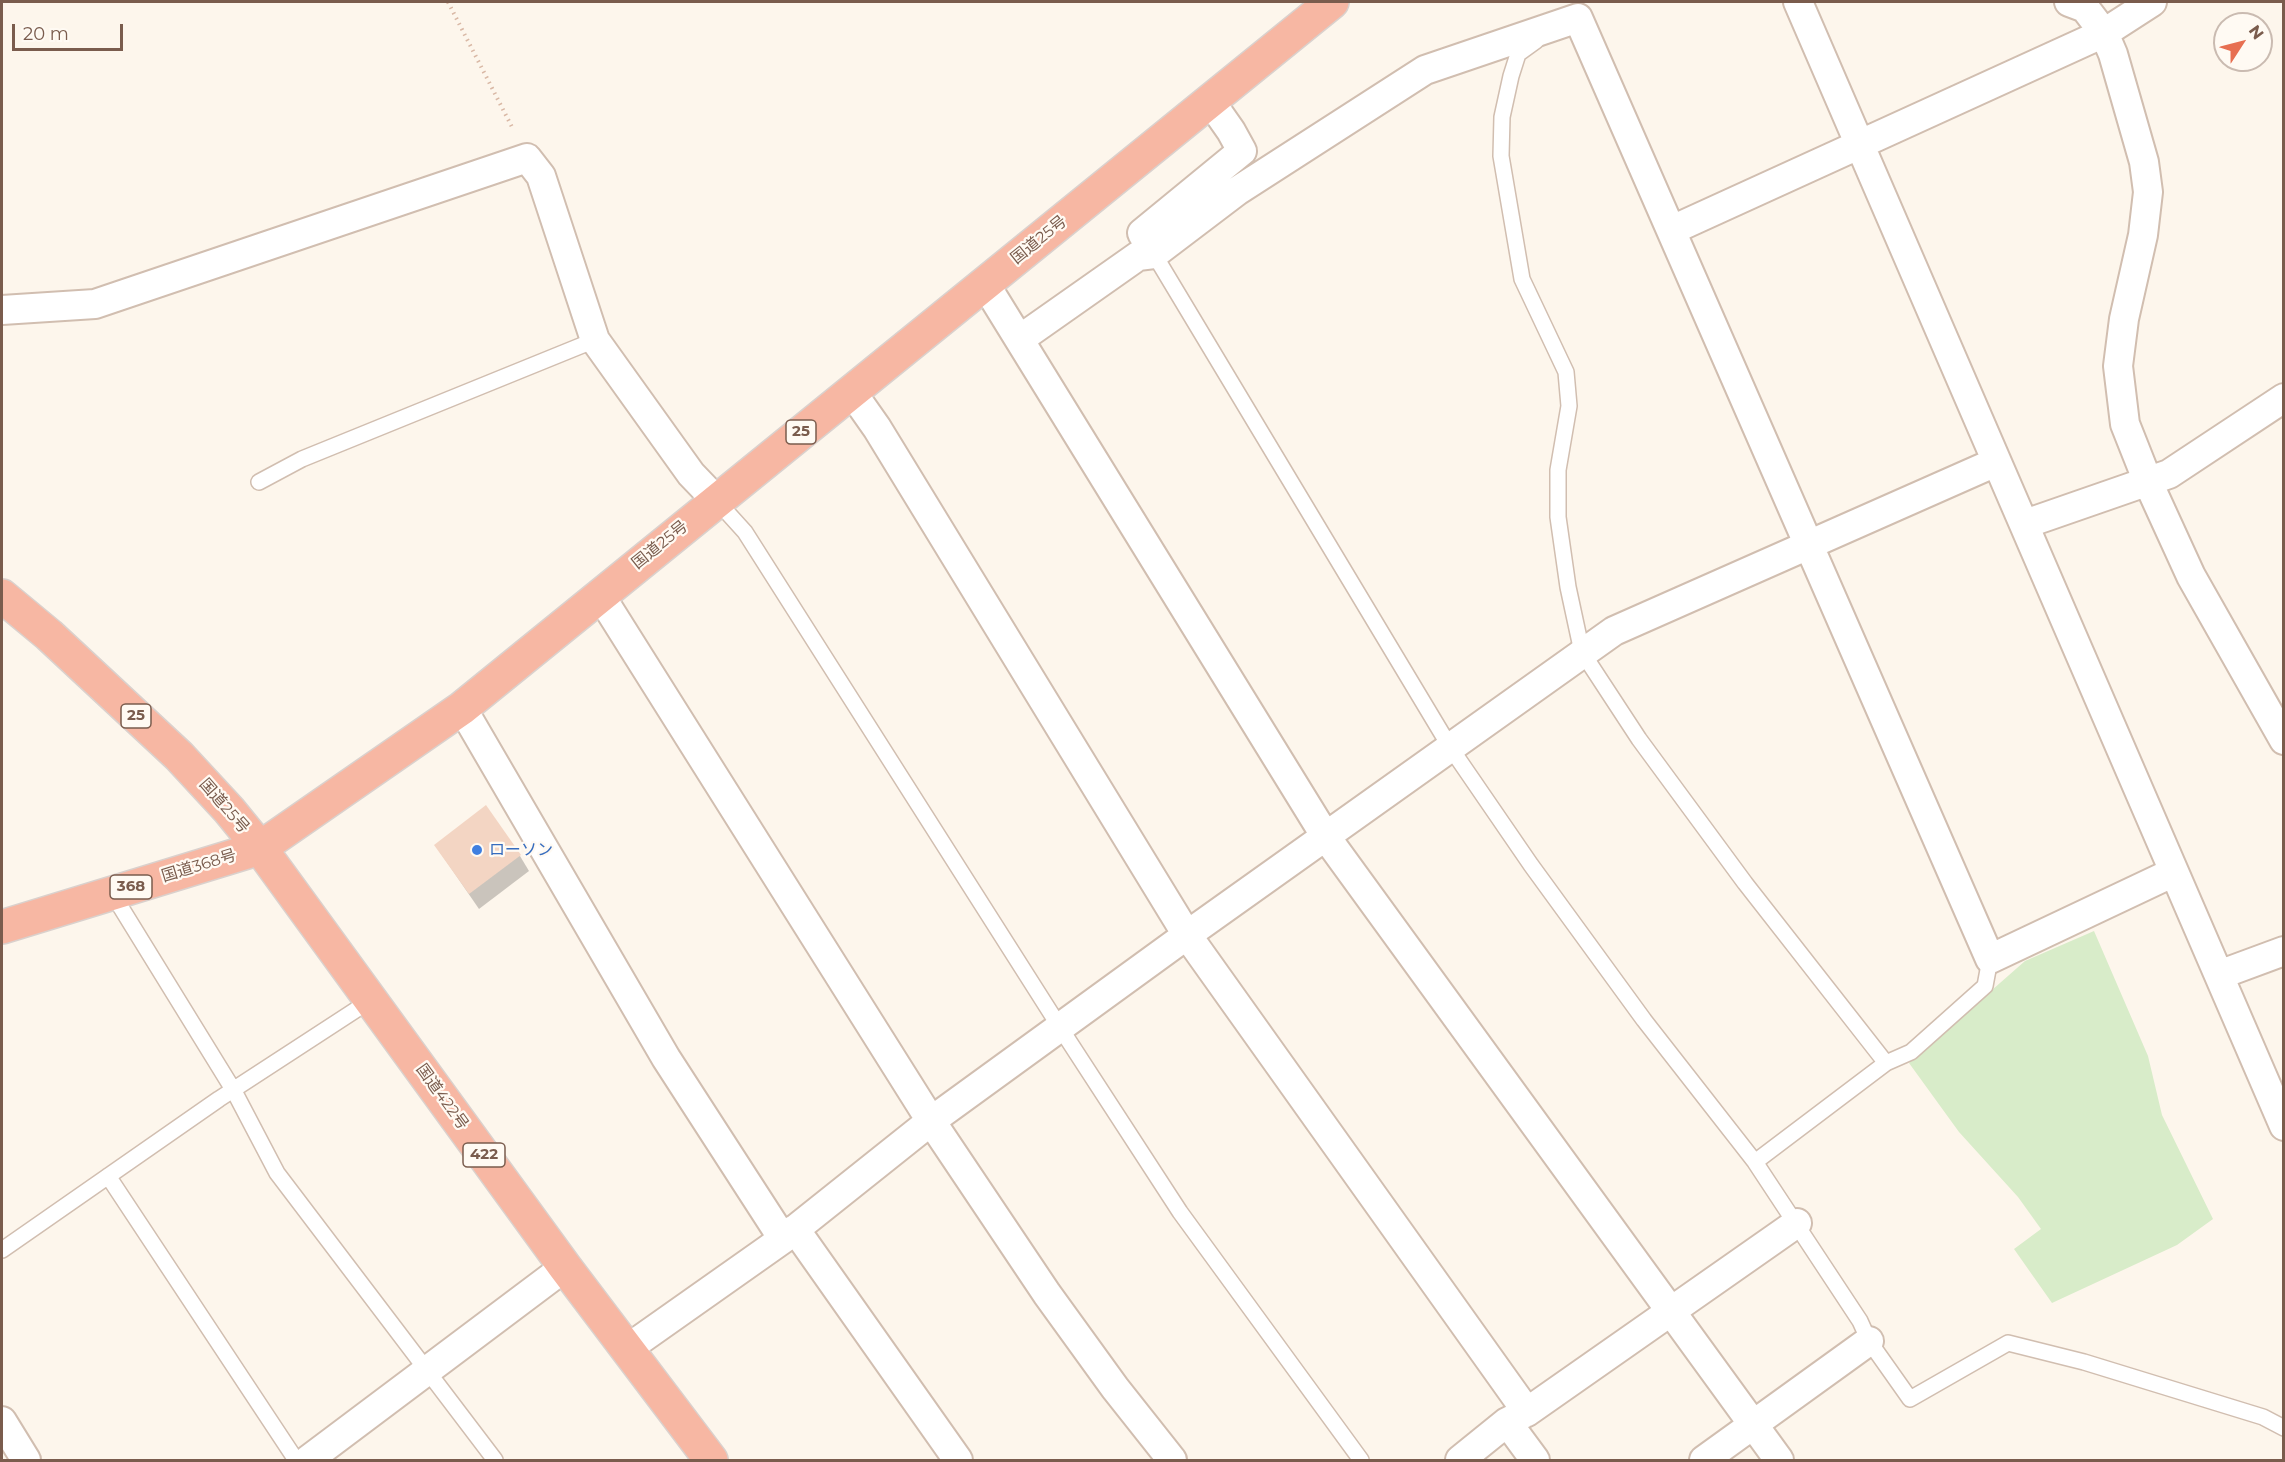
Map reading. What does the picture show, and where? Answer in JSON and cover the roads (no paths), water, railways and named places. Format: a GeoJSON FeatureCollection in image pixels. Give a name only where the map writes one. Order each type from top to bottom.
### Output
{"type":"FeatureCollection","features":[{"type":"Feature","properties":{"kind":"highway","name":"国道25号"},"geometry":{"type":"LineString","coordinates":[[2,596],[49,635],[179,756],[229,810],[260,848],[462,708],[1332,2]]}},
{"type":"Feature","properties":{"kind":"highway","name":"国道368号"},"geometry":{"type":"LineString","coordinates":[[2,927],[260,848]]}},
{"type":"Feature","properties":{"kind":"highway","name":"国道422号"},"geometry":{"type":"LineString","coordinates":[[260,848],[565,1267],[711,1461]]}},
{"type":"Feature","properties":{"kind":"street"},"geometry":{"type":"LineString","coordinates":[[1798,2],[2283,1126]]}},
{"type":"Feature","properties":{"kind":"street"},"geometry":{"type":"LineString","coordinates":[[2069,2],[2085,9],[2104,33],[2113,54],[2144,162],[2148,192],[2142,235],[2124,319],[2118,366],[2125,424],[2148,482],[2191,576],[2283,740]]}},
{"type":"Feature","properties":{"kind":"street"},"geometry":{"type":"LineString","coordinates":[[1672,230],[2104,33],[2152,2]]}},
{"type":"Feature","properties":{"kind":"street"},"geometry":{"type":"LineString","coordinates":[[1020,339],[1138,256],[1154,254],[1237,191],[1425,70],[1578,14],[1990,959],[2174,872]]}},
{"type":"Feature","properties":{"kind":"street"},"geometry":{"type":"LineString","coordinates":[[1154,254],[1142,233],[1242,152],[1231,131],[1210,101]]}},
{"type":"Feature","properties":{"kind":"street"},"geometry":{"type":"LineString","coordinates":[[2,310],[95,304],[527,158],[541,176],[595,340],[691,474],[716,500]]}},
{"type":"Feature","properties":{"kind":"street"},"geometry":{"type":"LineString","coordinates":[[985,284],[1326,837],[1779,1461]]}},
{"type":"Feature","properties":{"kind":"street"},"geometry":{"type":"LineString","coordinates":[[851,391],[877,428],[1187,935],[1517,1417],[1535,1461]]}},
{"type":"Feature","properties":{"kind":"street"},"geometry":{"type":"LineString","coordinates":[[2025,524],[2169,474],[2283,398]]}},
{"type":"Feature","properties":{"kind":"street"},"geometry":{"type":"LineString","coordinates":[[627,1349],[789,1234],[931,1121],[1449,747],[1614,631],[1996,462]]}},
{"type":"Feature","properties":{"kind":"street"},"geometry":{"type":"LineString","coordinates":[[600,595],[931,1121],[1047,1294],[1115,1388],[1172,1461]]}},
{"type":"Feature","properties":{"kind":"street"},"geometry":{"type":"LineString","coordinates":[[462,708],[666,1058],[789,1234],[958,1461]]}},
{"type":"Feature","properties":{"kind":"street"},"geometry":{"type":"LineString","coordinates":[[2218,975],[2283,951]]}},
{"type":"Feature","properties":{"kind":"street"},"geometry":{"type":"LineString","coordinates":[[1460,1461],[1517,1417],[1797,1223]]}},
{"type":"Feature","properties":{"kind":"street"},"geometry":{"type":"LineString","coordinates":[[308,1461],[565,1267]]}},
{"type":"Feature","properties":{"kind":"street"},"geometry":{"type":"LineString","coordinates":[[1704,1461],[1869,1341]]}},
{"type":"Feature","properties":{"kind":"street"},"geometry":{"type":"LineString","coordinates":[[2,1421],[26,1461]]}},
{"type":"Feature","properties":{"kind":"lane"},"geometry":{"type":"LineString","coordinates":[[1578,14],[1518,54],[1502,117],[1501,156],[1522,279],[1566,372],[1569,406],[1558,470],[1558,516],[1568,587],[1582,652],[1639,739],[1731,863],[1886,1063]]}},
{"type":"Feature","properties":{"kind":"lane"},"geometry":{"type":"LineString","coordinates":[[1154,254],[1449,747],[1531,865],[1644,1020],[1755,1162],[1860,1321],[1869,1341],[1910,1400],[2008,1343],[2095,1365],[2263,1417],[2283,1428]]}},
{"type":"Feature","properties":{"kind":"lane"},"geometry":{"type":"LineString","coordinates":[[260,482],[302,459],[595,340]]}},
{"type":"Feature","properties":{"kind":"lane"},"geometry":{"type":"LineString","coordinates":[[716,500],[745,532],[1180,1212],[1361,1461]]}},
{"type":"Feature","properties":{"kind":"lane"},"geometry":{"type":"LineString","coordinates":[[112,893],[234,1091],[277,1173],[495,1461]]}},
{"type":"Feature","properties":{"kind":"lane"},"geometry":{"type":"LineString","coordinates":[[1755,1162],[1886,1063],[1911,1052],[1985,986],[1990,959]]}},
{"type":"Feature","properties":{"kind":"lane"},"geometry":{"type":"LineString","coordinates":[[2,1250],[219,1099],[371,1000]]}},
{"type":"Feature","properties":{"kind":"lane"},"geometry":{"type":"LineString","coordinates":[[108,1176],[297,1461]]}},
{"type":"Feature","properties":{"kind":"place","name":"ローソン"},"geometry":{"type":"Point","coordinates":[477,850]}}]}
